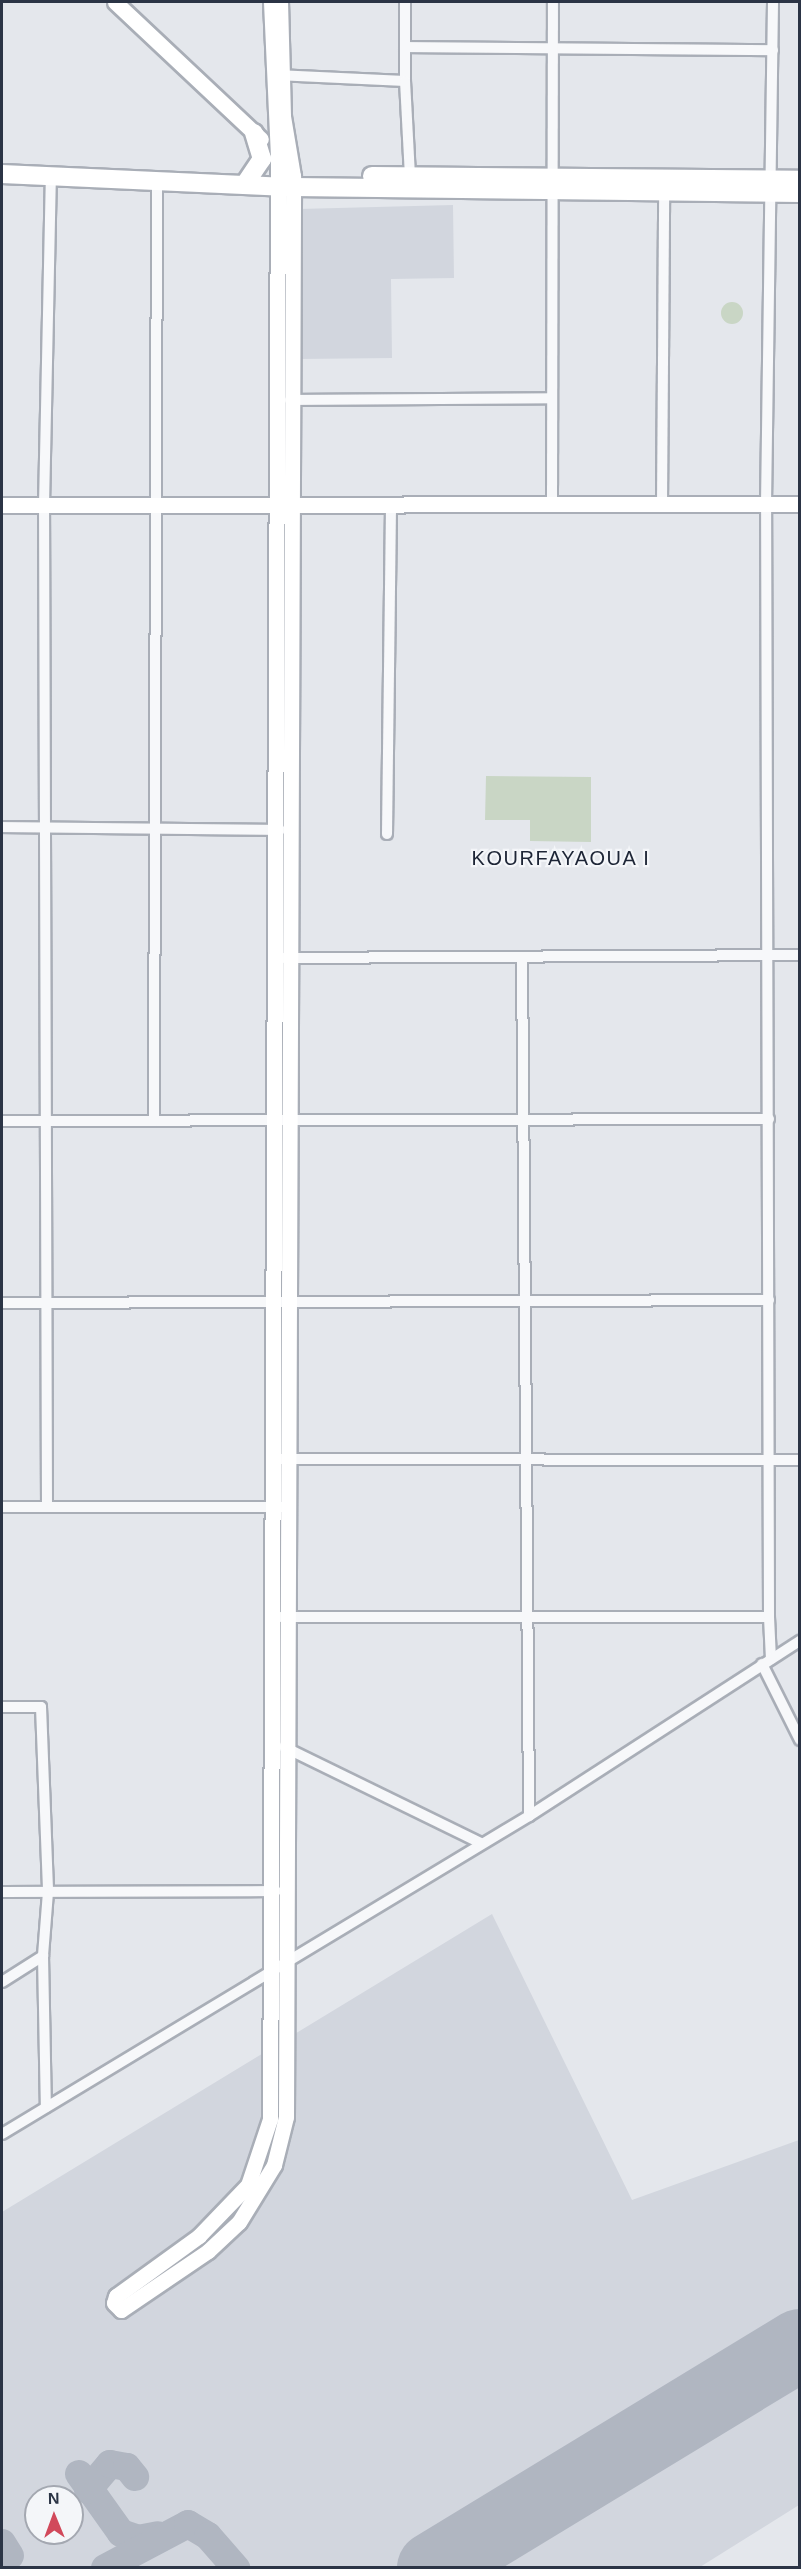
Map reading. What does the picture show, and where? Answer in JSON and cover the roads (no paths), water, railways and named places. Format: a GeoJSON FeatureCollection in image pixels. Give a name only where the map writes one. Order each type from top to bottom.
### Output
{"type":"FeatureCollection","features":[{"type":"Feature","properties":{"kind":"main road"},"geometry":{"type":"LineString","coordinates":[[240,182],[262,159],[254,133]]}},
{"type":"Feature","properties":{"kind":"main road"},"geometry":{"type":"LineString","coordinates":[[2,174],[240,182],[772,187],[800,193]]}},
{"type":"Feature","properties":{"kind":"main road"},"geometry":{"type":"LineString","coordinates":[[285,182],[410,176],[664,192],[772,187],[800,180]]}},
{"type":"Feature","properties":{"kind":"street"},"geometry":{"type":"LineString","coordinates":[[115,2],[278,155]]}},
{"type":"Feature","properties":{"kind":"street"},"geometry":{"type":"LineString","coordinates":[[271,2],[285,182],[290,400],[283,504]]}},
{"type":"Feature","properties":{"kind":"street"},"geometry":{"type":"LineString","coordinates":[[280,2],[277,75],[278,155],[285,182],[280,1459],[287,1507],[277,1617],[271,1740],[270,2119],[259,2164],[224,2213],[116,2296],[117,2309],[126,2310],[208,2251],[239,2222],[274,2165],[286,2117],[287,1748],[277,1617],[271,1506],[280,1459]]}},
{"type":"Feature","properties":{"kind":"street"},"geometry":{"type":"LineString","coordinates":[[405,2],[405,81],[410,176]]}},
{"type":"Feature","properties":{"kind":"street"},"geometry":{"type":"LineString","coordinates":[[552,504],[553,2]]}},
{"type":"Feature","properties":{"kind":"street"},"geometry":{"type":"LineString","coordinates":[[773,2],[766,504],[769,953],[769,1617],[767,1662],[800,1740]]}},
{"type":"Feature","properties":{"kind":"street"},"geometry":{"type":"LineString","coordinates":[[405,47],[773,50]]}},
{"type":"Feature","properties":{"kind":"street"},"geometry":{"type":"LineString","coordinates":[[277,75],[405,81]]}},
{"type":"Feature","properties":{"kind":"street"},"geometry":{"type":"LineString","coordinates":[[46,1507],[48,1305],[44,505],[51,176]]}},
{"type":"Feature","properties":{"kind":"street"},"geometry":{"type":"LineString","coordinates":[[154,1121],[157,180]]}},
{"type":"Feature","properties":{"kind":"street"},"geometry":{"type":"LineString","coordinates":[[662,504],[664,192]]}},
{"type":"Feature","properties":{"kind":"street"},"geometry":{"type":"LineString","coordinates":[[290,400],[552,398]]}},
{"type":"Feature","properties":{"kind":"street"},"geometry":{"type":"LineString","coordinates":[[387,834],[391,504]]}},
{"type":"Feature","properties":{"kind":"street"},"geometry":{"type":"LineString","coordinates":[[2,505],[800,504]]}},
{"type":"Feature","properties":{"kind":"street"},"geometry":{"type":"LineString","coordinates":[[2,827],[282,830]]}},
{"type":"Feature","properties":{"kind":"street"},"geometry":{"type":"LineString","coordinates":[[281,958],[769,953],[800,955]]}},
{"type":"Feature","properties":{"kind":"street"},"geometry":{"type":"LineString","coordinates":[[522,957],[526,1120],[529,1816]]}},
{"type":"Feature","properties":{"kind":"street"},"geometry":{"type":"LineString","coordinates":[[2,1121],[769,1119]]}},
{"type":"Feature","properties":{"kind":"street"},"geometry":{"type":"LineString","coordinates":[[2,1303],[48,1305],[769,1300]]}},
{"type":"Feature","properties":{"kind":"street"},"geometry":{"type":"LineString","coordinates":[[280,1459],[800,1460]]}},
{"type":"Feature","properties":{"kind":"street"},"geometry":{"type":"LineString","coordinates":[[2,1507],[287,1507]]}},
{"type":"Feature","properties":{"kind":"street"},"geometry":{"type":"LineString","coordinates":[[277,1617],[528,1615],[769,1617]]}},
{"type":"Feature","properties":{"kind":"street"},"geometry":{"type":"LineString","coordinates":[[2,2134],[529,1816],[800,1641]]}},
{"type":"Feature","properties":{"kind":"street"},"geometry":{"type":"LineString","coordinates":[[2,1707],[41,1707],[48,1892],[43,1956],[46,2107]]}},
{"type":"Feature","properties":{"kind":"street"},"geometry":{"type":"LineString","coordinates":[[271,1740],[481,1843]]}},
{"type":"Feature","properties":{"kind":"street"},"geometry":{"type":"LineString","coordinates":[[2,1892],[286,1892]]}},
{"type":"Feature","properties":{"kind":"street"},"geometry":{"type":"LineString","coordinates":[[2,1982],[43,1956]]}},
{"type":"Feature","properties":{"kind":"district","name":"KOURFAYAOUA I"},"geometry":{"type":"Point","coordinates":[561,858]}}]}
